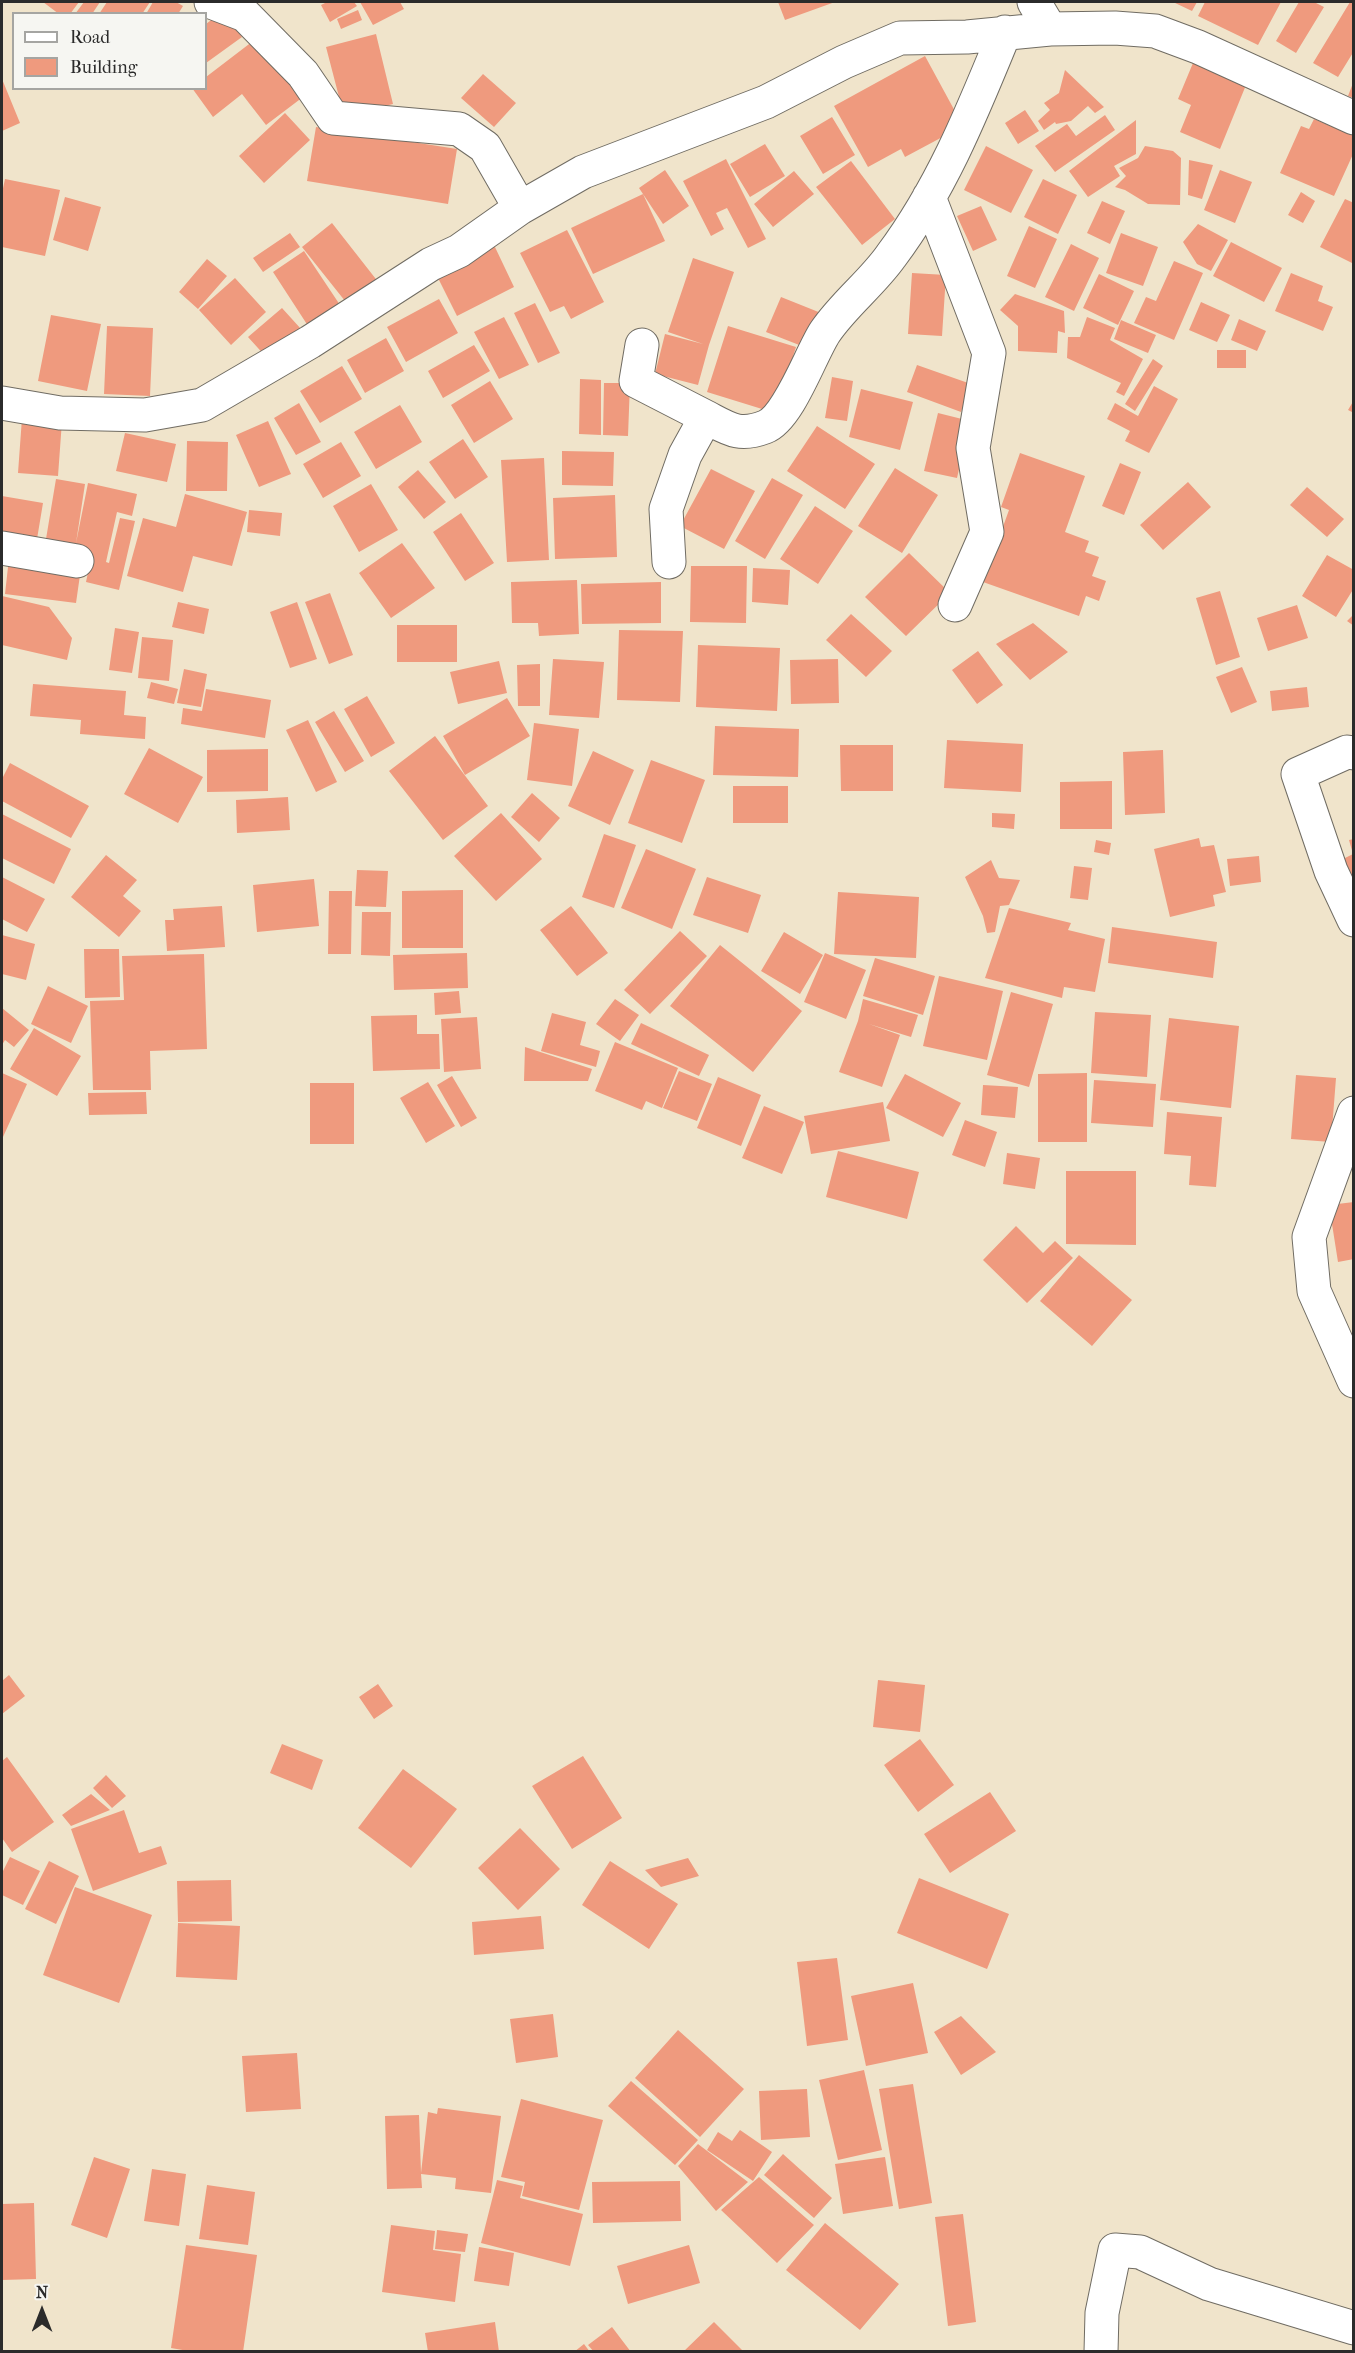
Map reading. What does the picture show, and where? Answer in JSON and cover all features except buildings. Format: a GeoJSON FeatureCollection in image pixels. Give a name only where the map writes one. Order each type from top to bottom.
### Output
{"type":"FeatureCollection","features":[{"type":"Feature","properties":{"kind":"street"},"geometry":{"type":"LineString","coordinates":[[211,2],[245,15],[303,75],[333,117],[459,129],[485,147],[520,208]]}},
{"type":"Feature","properties":{"kind":"street"},"geometry":{"type":"LineString","coordinates":[[1034,2],[1050,29]]}},
{"type":"Feature","properties":{"kind":"street"},"geometry":{"type":"LineString","coordinates":[[2,403],[60,413],[145,415],[202,405],[310,342],[431,264],[459,251],[520,208],[583,172],[766,102],[844,62],[900,38],[968,37],[1050,29],[1116,15],[1198,47],[1353,118]]}},
{"type":"Feature","properties":{"kind":"street"},"geometry":{"type":"LineString","coordinates":[[642,345],[636,381],[737,433],[768,427],[787,406],[825,331],[891,256],[941,178],[967,126],[1005,32]]}},
{"type":"Feature","properties":{"kind":"street"},"geometry":{"type":"LineString","coordinates":[[929,197],[989,353],[973,448],[987,532],[955,605]]}},
{"type":"Feature","properties":{"kind":"street"},"geometry":{"type":"LineString","coordinates":[[669,562],[666,509],[685,455],[706,417]]}},
{"type":"Feature","properties":{"kind":"street"},"geometry":{"type":"LineString","coordinates":[[2,548],[77,561]]}},
{"type":"Feature","properties":{"kind":"street"},"geometry":{"type":"LineString","coordinates":[[1353,753],[1347,752],[1299,774],[1331,871],[1353,920]]}},
{"type":"Feature","properties":{"kind":"street"},"geometry":{"type":"LineString","coordinates":[[1353,1113],[1309,1237],[1314,1292],[1353,1381]]}},
{"type":"Feature","properties":{"kind":"street"},"geometry":{"type":"LineString","coordinates":[[1101,2352],[1102,2313],[1115,2250],[1140,2252],[1209,2284],[1353,2328]]}}]}
